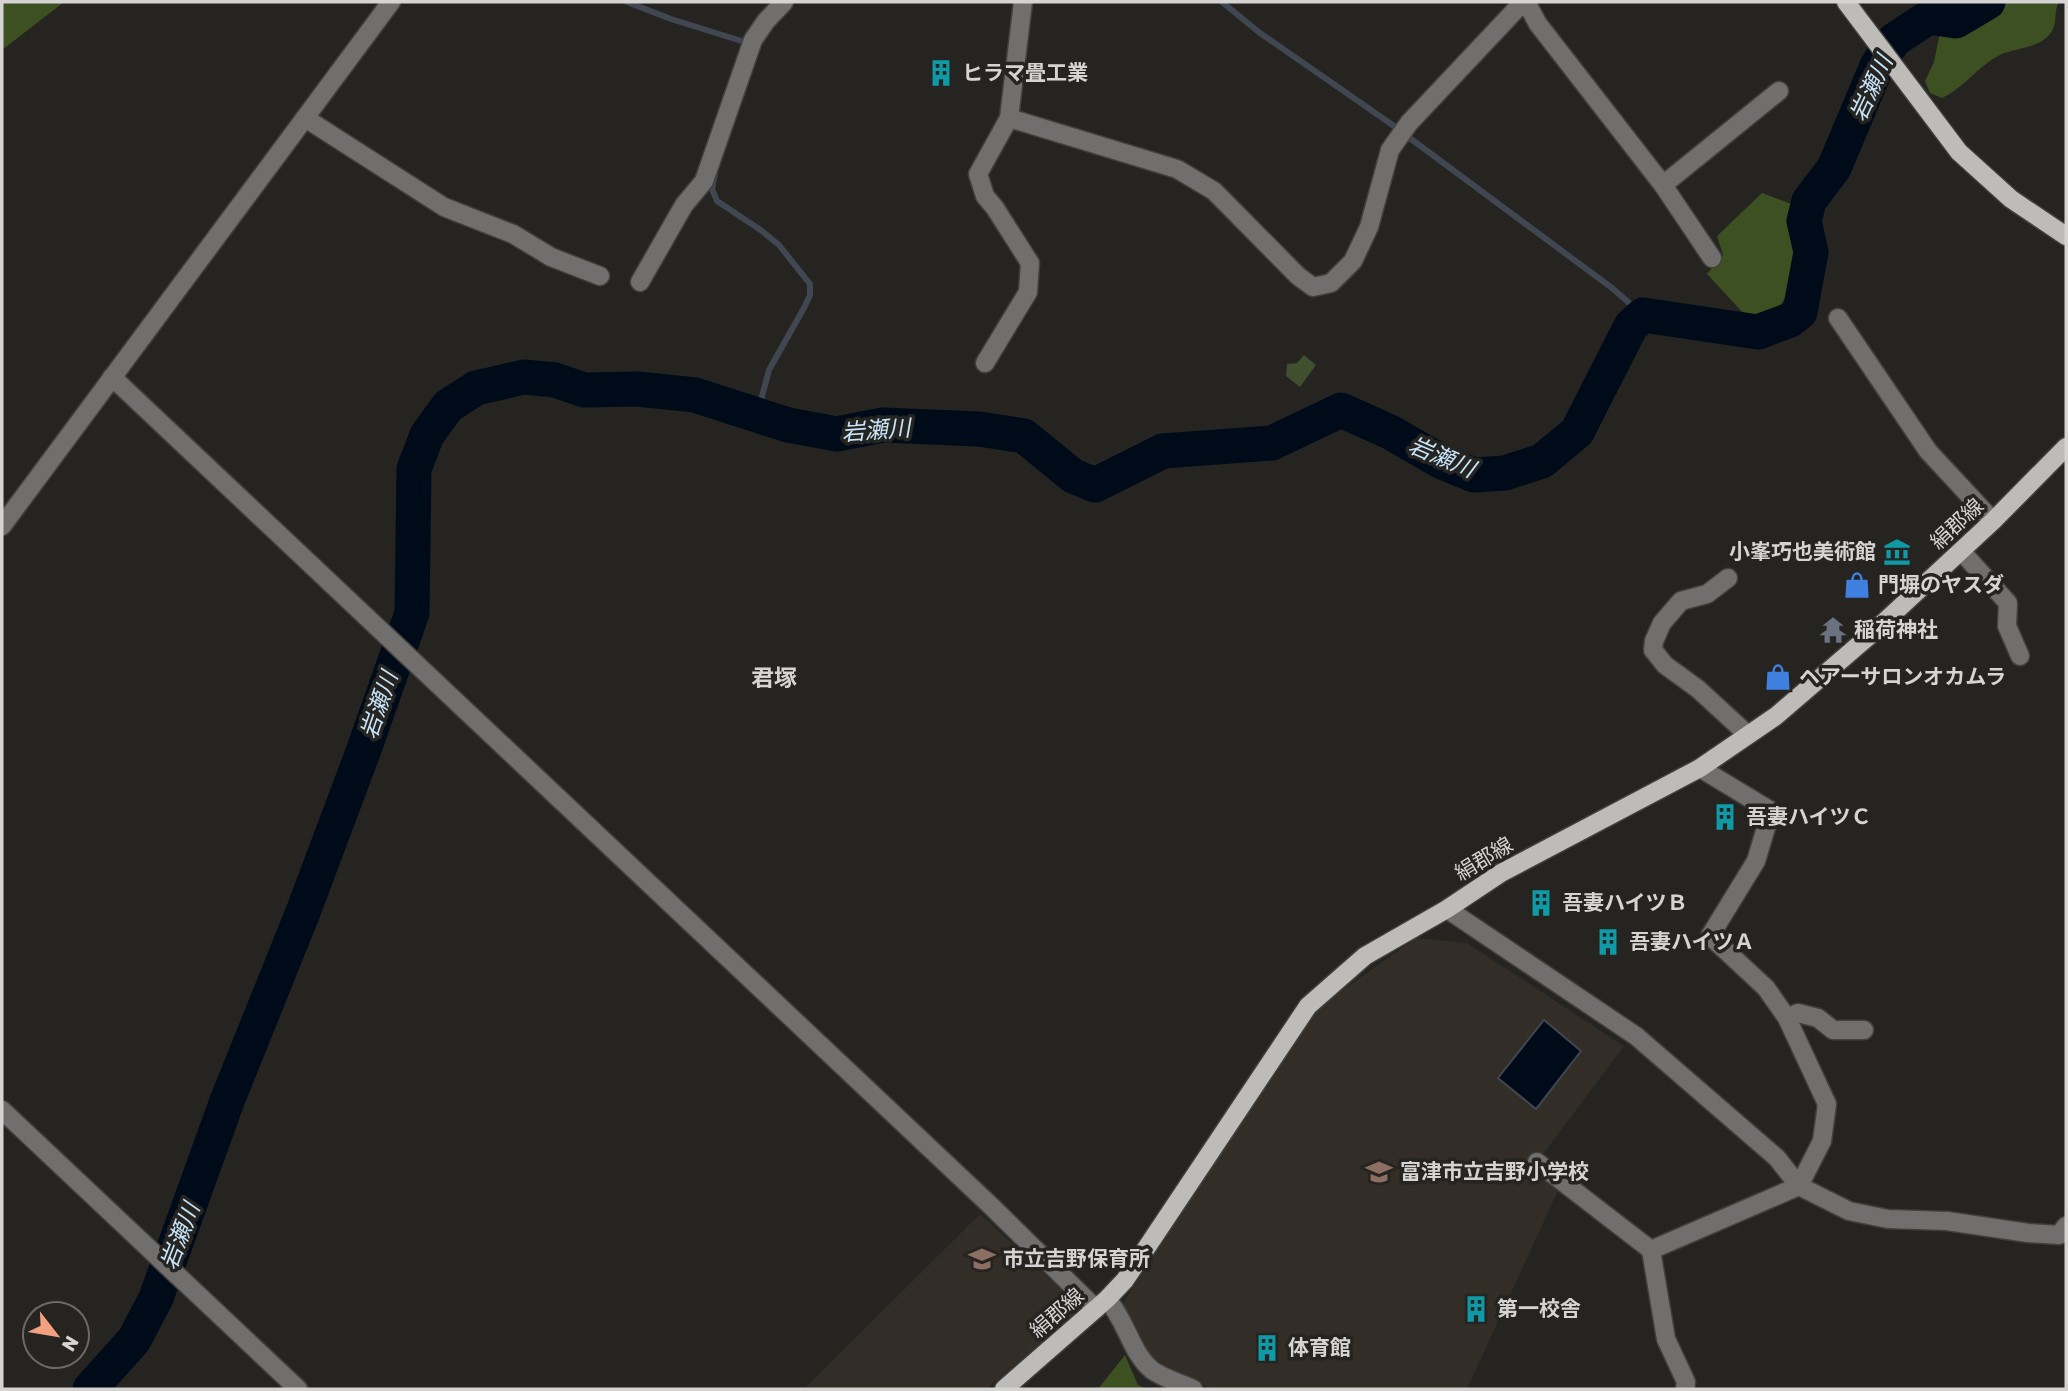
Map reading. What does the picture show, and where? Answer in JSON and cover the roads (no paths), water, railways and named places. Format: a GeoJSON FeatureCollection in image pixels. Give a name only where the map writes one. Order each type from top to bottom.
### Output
{"type":"FeatureCollection","features":[{"type":"Feature","properties":{"kind":"main road"},"geometry":{"type":"LineString","coordinates":[[1846,2],[1959,152],[2011,199],[2066,236]]}},
{"type":"Feature","properties":{"kind":"main road","name":"絹郡線"},"geometry":{"type":"LineString","coordinates":[[1004,1389],[1102,1304],[1125,1280],[1308,1006],[1365,956],[1447,909],[1501,873],[1700,768],[1776,716],[1850,654],[1993,521],[2066,447]]}},
{"type":"Feature","properties":{"kind":"street"},"geometry":{"type":"LineString","coordinates":[[2,526],[391,2]]}},
{"type":"Feature","properties":{"kind":"street"},"geometry":{"type":"LineString","coordinates":[[640,282],[684,205],[704,181],[750,48],[766,21],[784,2]]}},
{"type":"Feature","properties":{"kind":"street"},"geometry":{"type":"LineString","coordinates":[[985,363],[1028,292],[1030,263],[996,208],[985,196],[978,174],[1009,118],[1023,2]]}},
{"type":"Feature","properties":{"kind":"street"},"geometry":{"type":"LineString","coordinates":[[1009,118],[1177,169],[1214,191],[1298,276],[1313,287],[1331,283],[1353,261],[1369,228],[1390,150],[1524,2],[1538,24],[1663,185],[1712,258]]}},
{"type":"Feature","properties":{"kind":"street"},"geometry":{"type":"LineString","coordinates":[[1663,185],[1779,91]]}},
{"type":"Feature","properties":{"kind":"street"},"geometry":{"type":"LineString","coordinates":[[305,118],[444,207],[513,234],[551,257],[600,276]]}},
{"type":"Feature","properties":{"kind":"street"},"geometry":{"type":"LineString","coordinates":[[1838,318],[1928,451],[1993,521]]}},
{"type":"Feature","properties":{"kind":"street"},"geometry":{"type":"LineString","coordinates":[[112,377],[1028,1242],[1121,1317],[1139,1353],[1152,1370],[1193,1389]]}},
{"type":"Feature","properties":{"kind":"street"},"geometry":{"type":"LineString","coordinates":[[1961,551],[2008,603],[2007,626],[2020,656]]}},
{"type":"Feature","properties":{"kind":"street"},"geometry":{"type":"LineString","coordinates":[[1728,578],[1707,594],[1681,601],[1662,623],[1653,650],[1665,665],[1698,689],[1748,735]]}},
{"type":"Feature","properties":{"kind":"street"},"geometry":{"type":"LineString","coordinates":[[1651,1250],[1799,1186],[1822,1141],[1827,1104],[1787,1018],[1766,988],[1710,936],[1756,862],[1771,811],[1700,768]]}},
{"type":"Feature","properties":{"kind":"street"},"geometry":{"type":"LineString","coordinates":[[1447,909],[1636,1036],[1777,1158],[1799,1186],[1849,1211],[1888,1219],[1947,1221],[2028,1233],[2064,1234]]}},
{"type":"Feature","properties":{"kind":"street"},"geometry":{"type":"LineString","coordinates":[[1787,1018],[1797,1013],[1818,1017],[1833,1030],[1864,1030]]}},
{"type":"Feature","properties":{"kind":"street"},"geometry":{"type":"LineString","coordinates":[[2,1110],[298,1389]]}},
{"type":"Feature","properties":{"kind":"street"},"geometry":{"type":"LineString","coordinates":[[1536,1162],[1651,1250],[1666,1339],[1686,1382],[1685,1389]]}},
{"type":"Feature","properties":{"kind":"water"},"geometry":{"type":"Polygon","coordinates":[[[1544,1020],[1581,1051],[1536,1109],[1498,1078],[1544,1020]]]}},
{"type":"Feature","properties":{"kind":"waterway"},"geometry":{"type":"LineString","coordinates":[[627,2],[751,44]]}},
{"type":"Feature","properties":{"kind":"waterway"},"geometry":{"type":"LineString","coordinates":[[1222,2],[1260,33],[1394,126]]}},
{"type":"Feature","properties":{"kind":"waterway","name":"岩瀬川"},"geometry":{"type":"LineString","coordinates":[[90,1389],[134,1340],[156,1298],[227,1101],[303,912],[363,752],[412,613],[414,469],[427,435],[448,406],[476,388],[524,377],[555,380],[584,390],[638,389],[695,395],[788,425],[837,434],[883,425],[979,429],[1024,436],[1073,476],[1095,485],[1163,451],[1272,443],[1341,410],[1390,432],[1442,462],[1474,475],[1505,473],[1542,461],[1577,432],[1631,326],[1643,315],[1758,332],[1790,320],[1800,312],[1811,252],[1804,221],[1809,201],[1834,168],[1877,66],[1894,40],[1929,17],[1956,21],[1988,2]]}},
{"type":"Feature","properties":{"kind":"waterway"},"geometry":{"type":"LineString","coordinates":[[1407,136],[1612,288],[1643,315]]}},
{"type":"Feature","properties":{"kind":"waterway"},"geometry":{"type":"LineString","coordinates":[[715,174],[712,189],[717,201],[779,245],[810,284],[810,295],[805,306],[769,370],[757,415]]}},
{"type":"Feature","properties":{"kind":"place","name":"ヒラマ畳工業"},"geometry":{"type":"Point","coordinates":[941,73]}},
{"type":"Feature","properties":{"kind":"place","name":"小峯巧也美術館"},"geometry":{"type":"Point","coordinates":[1897,552]}},
{"type":"Feature","properties":{"kind":"place","name":"門塀のヤスダ"},"geometry":{"type":"Point","coordinates":[1857,585]}},
{"type":"Feature","properties":{"kind":"place","name":"稲荷神社"},"geometry":{"type":"Point","coordinates":[1833,630]}},
{"type":"Feature","properties":{"kind":"place","name":"ヘアーサロンオカムラ"},"geometry":{"type":"Point","coordinates":[1778,677]}},
{"type":"Feature","properties":{"kind":"place","name":"吾妻ハイツＣ"},"geometry":{"type":"Point","coordinates":[1725,817]}},
{"type":"Feature","properties":{"kind":"place","name":"吾妻ハイツＢ"},"geometry":{"type":"Point","coordinates":[1541,903]}},
{"type":"Feature","properties":{"kind":"place","name":"吾妻ハイツＡ"},"geometry":{"type":"Point","coordinates":[1608,942]}},
{"type":"Feature","properties":{"kind":"place","name":"富津市立吉野小学校"},"geometry":{"type":"Point","coordinates":[1379,1172]}},
{"type":"Feature","properties":{"kind":"place","name":"市立吉野保育所"},"geometry":{"type":"Point","coordinates":[982,1259]}},
{"type":"Feature","properties":{"kind":"place","name":"第一校舎"},"geometry":{"type":"Point","coordinates":[1476,1309]}},
{"type":"Feature","properties":{"kind":"place","name":"体育館"},"geometry":{"type":"Point","coordinates":[1267,1348]}},
{"type":"Feature","properties":{"kind":"district","name":"君塚"},"geometry":{"type":"Point","coordinates":[774,678]}}]}
